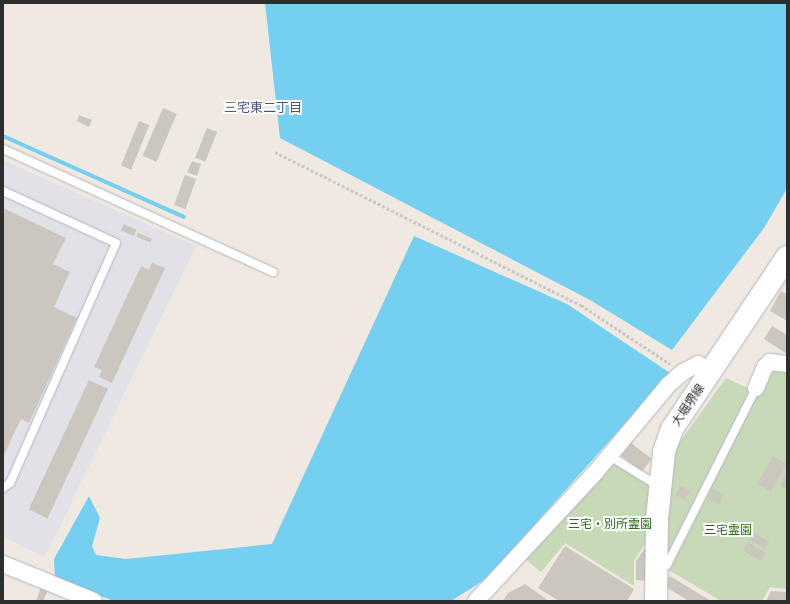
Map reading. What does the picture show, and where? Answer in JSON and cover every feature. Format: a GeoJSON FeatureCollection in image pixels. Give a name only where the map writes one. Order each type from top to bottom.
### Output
{"type":"FeatureCollection","features":[{"type":"Feature","properties":{"kind":"main road","name":"大堀堺線"},"geometry":{"type":"LineString","coordinates":[[656,601],[656,567],[660,488],[664,452],[672,429],[787,257]]}},
{"type":"Feature","properties":{"kind":"street"},"geometry":{"type":"LineString","coordinates":[[756,388],[765,367],[770,362],[787,364]]}},
{"type":"Feature","properties":{"kind":"street"},"geometry":{"type":"LineString","coordinates":[[476,601],[610,456],[668,385],[683,372],[698,364],[712,371]]}},
{"type":"Feature","properties":{"kind":"street"},"geometry":{"type":"LineString","coordinates":[[3,564],[94,601]]}},
{"type":"Feature","properties":{"kind":"lane"},"geometry":{"type":"LineString","coordinates":[[3,150],[274,272]]}},
{"type":"Feature","properties":{"kind":"lane"},"geometry":{"type":"LineString","coordinates":[[3,191],[116,243],[10,483],[3,488]]}},
{"type":"Feature","properties":{"kind":"lane"},"geometry":{"type":"LineString","coordinates":[[656,567],[668,565],[756,388]]}},
{"type":"Feature","properties":{"kind":"lane"},"geometry":{"type":"LineString","coordinates":[[610,456],[660,488]]}},
{"type":"Feature","properties":{"kind":"path"},"geometry":{"type":"LineString","coordinates":[[275,152],[581,306],[683,372]]}},
{"type":"Feature","properties":{"kind":"shaded area"},"geometry":{"type":"Polygon","coordinates":[[[3,160],[196,246],[45,557],[3,537],[3,160]]]}},
{"type":"Feature","properties":{"kind":"green space","name":"三宅霊園"},"geometry":{"type":"Polygon","coordinates":[[[770,370],[787,371],[787,589],[770,587],[762,601],[721,601],[667,569],[667,490],[676,447],[726,378],[758,393],[770,370]]]}},
{"type":"Feature","properties":{"kind":"green space","name":"三宅・別所霊園"},"geometry":{"type":"Polygon","coordinates":[[[612,463],[651,486],[648,539],[634,561],[634,586],[565,543],[541,572],[524,558],[612,463]]]}},
{"type":"Feature","properties":{"kind":"water"},"geometry":{"type":"Polygon","coordinates":[[[265,3],[787,3],[787,183],[785,192],[764,228],[672,350],[590,300],[280,138],[265,3]]]}},
{"type":"Feature","properties":{"kind":"water"},"geometry":{"type":"Polygon","coordinates":[[[414,236],[567,304],[670,373],[486,579],[451,601],[114,601],[55,579],[54,559],[89,496],[100,518],[92,546],[96,555],[126,559],[272,544],[414,236]]]}},
{"type":"Feature","properties":{"kind":"building"},"geometry":{"type":"Polygon","coordinates":[[[163,108],[177,114],[156,162],[143,156],[163,108]]]}},
{"type":"Feature","properties":{"kind":"building"},"geometry":{"type":"Polygon","coordinates":[[[79,115],[92,120],[89,127],[77,121],[79,115]]]}},
{"type":"Feature","properties":{"kind":"building"},"geometry":{"type":"Polygon","coordinates":[[[139,121],[149,125],[131,170],[121,166],[139,121]]]}},
{"type":"Feature","properties":{"kind":"building"},"geometry":{"type":"Polygon","coordinates":[[[207,128],[217,132],[205,162],[195,158],[207,128]]]}},
{"type":"Feature","properties":{"kind":"building"},"geometry":{"type":"Polygon","coordinates":[[[192,161],[201,164],[197,176],[187,172],[192,161]]]}},
{"type":"Feature","properties":{"kind":"building"},"geometry":{"type":"Polygon","coordinates":[[[185,175],[196,179],[185,209],[174,205],[185,175]]]}},
{"type":"Feature","properties":{"kind":"building"},"geometry":{"type":"Polygon","coordinates":[[[3,208],[66,238],[53,264],[70,272],[54,307],[77,318],[29,423],[21,419],[3,457],[3,208]]]}},
{"type":"Feature","properties":{"kind":"building"},"geometry":{"type":"Polygon","coordinates":[[[124,224],[137,230],[134,236],[121,230],[124,224]]]}},
{"type":"Feature","properties":{"kind":"building"},"geometry":{"type":"Polygon","coordinates":[[[138,233],[152,239],[150,243],[136,237],[138,233]]]}},
{"type":"Feature","properties":{"kind":"building"},"geometry":{"type":"Polygon","coordinates":[[[152,263],[165,268],[112,383],[99,377],[102,370],[94,367],[141,266],[149,270],[152,263]]]}},
{"type":"Feature","properties":{"kind":"building"},"geometry":{"type":"Polygon","coordinates":[[[781,291],[787,294],[787,321],[770,311],[781,291]]]}},
{"type":"Feature","properties":{"kind":"building"},"geometry":{"type":"Polygon","coordinates":[[[772,326],[787,335],[787,354],[764,339],[772,326]]]}},
{"type":"Feature","properties":{"kind":"building"},"geometry":{"type":"Polygon","coordinates":[[[89,380],[108,389],[48,518],[29,510],[89,380]]]}},
{"type":"Feature","properties":{"kind":"building"},"geometry":{"type":"Polygon","coordinates":[[[631,443],[652,459],[642,471],[621,456],[631,443]]]}},
{"type":"Feature","properties":{"kind":"building"},"geometry":{"type":"Polygon","coordinates":[[[773,456],[787,464],[771,492],[757,484],[773,456]]]}},
{"type":"Feature","properties":{"kind":"building"},"geometry":{"type":"Polygon","coordinates":[[[787,471],[787,489],[780,486],[787,471]]]}},
{"type":"Feature","properties":{"kind":"building"},"geometry":{"type":"Polygon","coordinates":[[[680,486],[690,491],[685,500],[675,495],[680,486]]]}},
{"type":"Feature","properties":{"kind":"building"},"geometry":{"type":"Polygon","coordinates":[[[713,489],[724,494],[719,504],[709,499],[713,489]]]}},
{"type":"Feature","properties":{"kind":"building"},"geometry":{"type":"Polygon","coordinates":[[[709,520],[718,524],[716,529],[706,525],[709,520]]]}},
{"type":"Feature","properties":{"kind":"building"},"geometry":{"type":"Polygon","coordinates":[[[755,533],[769,542],[764,550],[750,541],[755,533]]]}},
{"type":"Feature","properties":{"kind":"building"},"geometry":{"type":"Polygon","coordinates":[[[748,542],[766,553],[761,561],[743,551],[748,542]]]}},
{"type":"Feature","properties":{"kind":"building"},"geometry":{"type":"Polygon","coordinates":[[[647,545],[649,581],[636,580],[636,561],[647,545]]]}},
{"type":"Feature","properties":{"kind":"building"},"geometry":{"type":"Polygon","coordinates":[[[565,546],[634,589],[627,601],[559,601],[538,588],[565,546]]]}},
{"type":"Feature","properties":{"kind":"building"},"geometry":{"type":"Polygon","coordinates":[[[670,576],[711,601],[689,601],[664,586],[670,576]]]}},
{"type":"Feature","properties":{"kind":"building"},"geometry":{"type":"Polygon","coordinates":[[[525,584],[549,601],[503,601],[508,593],[525,584]]]}},
{"type":"Feature","properties":{"kind":"building"},"geometry":{"type":"Polygon","coordinates":[[[41,587],[48,590],[43,601],[36,601],[41,587]]]}},
{"type":"Feature","properties":{"kind":"building"},"geometry":{"type":"Polygon","coordinates":[[[771,591],[787,592],[787,601],[766,601],[771,591]]]}},
{"type":"Feature","properties":{"kind":"waterway"},"geometry":{"type":"LineString","coordinates":[[3,136],[184,217]]}},
{"type":"Feature","properties":{"kind":"district","name":"三宅東二丁目"},"geometry":{"type":"Point","coordinates":[263,107]}}]}
